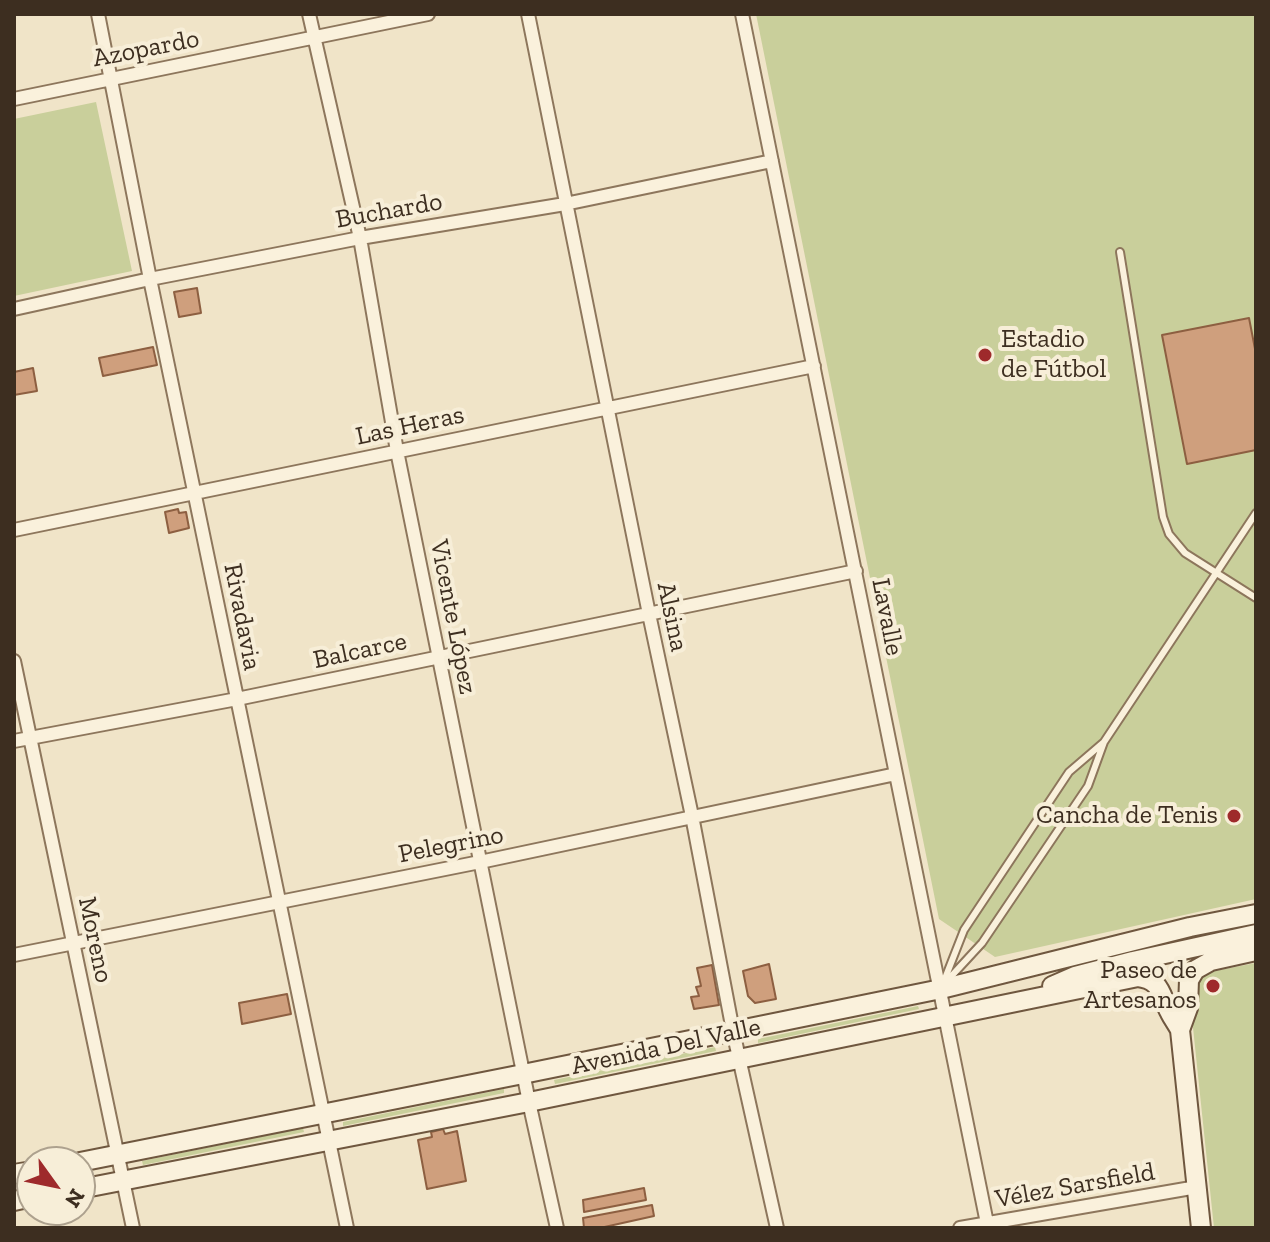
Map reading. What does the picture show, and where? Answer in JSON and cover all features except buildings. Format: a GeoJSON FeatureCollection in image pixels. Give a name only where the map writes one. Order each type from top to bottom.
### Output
{"type":"FeatureCollection","features":[{"type":"Feature","properties":{"kind":"main road","name":"Avenida Del Valle"},"geometry":{"type":"LineString","coordinates":[[96,1159],[941,989],[1190,927],[1256,914]]}},
{"type":"Feature","properties":{"kind":"main road","name":"Avenida Del Valle"},"geometry":{"type":"LineString","coordinates":[[96,1186],[529,1102],[1037,997],[1054,984],[1075,976],[1256,934]]}},
{"type":"Feature","properties":{"kind":"main road"},"geometry":{"type":"LineString","coordinates":[[1180,1030],[1188,1008],[1189,980],[1195,970],[1211,961],[1256,951]]}},
{"type":"Feature","properties":{"kind":"main road"},"geometry":{"type":"LineString","coordinates":[[1037,997],[1138,977],[1146,978],[1159,987],[1180,1030],[1201,1228]]}},
{"type":"Feature","properties":{"kind":"street","name":"Rivadavia"},"geometry":{"type":"LineString","coordinates":[[98,14],[347,1228]]}},
{"type":"Feature","properties":{"kind":"street","name":"Vicente López"},"geometry":{"type":"LineString","coordinates":[[309,14],[360,238],[397,451],[557,1228]]}},
{"type":"Feature","properties":{"kind":"street","name":"Azopardo"},"geometry":{"type":"LineString","coordinates":[[14,99],[428,14]]}},
{"type":"Feature","properties":{"kind":"street","name":"Alsina"},"geometry":{"type":"LineString","coordinates":[[528,14],[733,1031],[777,1228]]}},
{"type":"Feature","properties":{"kind":"street","name":"Lavalle"},"geometry":{"type":"LineString","coordinates":[[742,14],[988,1225]]}},
{"type":"Feature","properties":{"kind":"street","name":"Buchardo"},"geometry":{"type":"LineString","coordinates":[[14,309],[150,279],[360,238],[565,204],[772,161]]}},
{"type":"Feature","properties":{"kind":"street","name":"Las Heras"},"geometry":{"type":"LineString","coordinates":[[14,530],[814,366]]}},
{"type":"Feature","properties":{"kind":"street","name":"Balcarce"},"geometry":{"type":"LineString","coordinates":[[14,741],[237,699],[856,571]]}},
{"type":"Feature","properties":{"kind":"street","name":"Moreno"},"geometry":{"type":"LineString","coordinates":[[14,661],[133,1228]]}},
{"type":"Feature","properties":{"kind":"street","name":"Pelegrino"},"geometry":{"type":"LineString","coordinates":[[14,955],[480,862],[896,774]]}},
{"type":"Feature","properties":{"kind":"street","name":"Vélez Sarsfield"},"geometry":{"type":"LineString","coordinates":[[960,1228],[1197,1187]]}},
{"type":"Feature","properties":{"kind":"lane"},"geometry":{"type":"LineString","coordinates":[[1120,252],[1163,517],[1169,534],[1185,553],[1256,598]]}},
{"type":"Feature","properties":{"kind":"lane"},"geometry":{"type":"LineString","coordinates":[[941,989],[982,943],[1088,786],[1104,742],[1256,513]]}},
{"type":"Feature","properties":{"kind":"lane"},"geometry":{"type":"LineString","coordinates":[[941,989],[964,930],[990,890],[1069,772],[1104,742]]}},
{"type":"Feature","properties":{"kind":"green space"},"geometry":{"type":"Polygon","coordinates":[[[756,14],[1256,14],[1256,899],[995,957],[939,919],[756,14]]]}},
{"type":"Feature","properties":{"kind":"green space"},"geometry":{"type":"Polygon","coordinates":[[[96,102],[132,271],[14,296],[14,119],[96,102]]]}},
{"type":"Feature","properties":{"kind":"green space"},"geometry":{"type":"Polygon","coordinates":[[[1256,963],[1256,1228],[1214,1228],[1192,1018],[1196,979],[1204,973],[1256,963]]]}},
{"type":"Feature","properties":{"kind":"green space"},"geometry":{"type":"Polygon","coordinates":[[[918,1006],[919,1009],[758,1043],[758,1039],[918,1006]]]}},
{"type":"Feature","properties":{"kind":"green space"},"geometry":{"type":"Polygon","coordinates":[[[715,1047],[716,1051],[555,1084],[554,1080],[715,1047]]]}},
{"type":"Feature","properties":{"kind":"green space"},"geometry":{"type":"Polygon","coordinates":[[[504,1089],[504,1093],[343,1126],[343,1122],[504,1089]]]}},
{"type":"Feature","properties":{"kind":"green space"},"geometry":{"type":"Polygon","coordinates":[[[303,1128],[304,1132],[143,1165],[142,1161],[303,1128]]]}},
{"type":"Feature","properties":{"kind":"place","name":"Estadio de Fútbol"},"geometry":{"type":"Point","coordinates":[985,355]}},
{"type":"Feature","properties":{"kind":"place","name":"Cancha de Tenis"},"geometry":{"type":"Point","coordinates":[1234,816]}},
{"type":"Feature","properties":{"kind":"place","name":"Paseo de Artesanos"},"geometry":{"type":"Point","coordinates":[1213,986]}}]}
